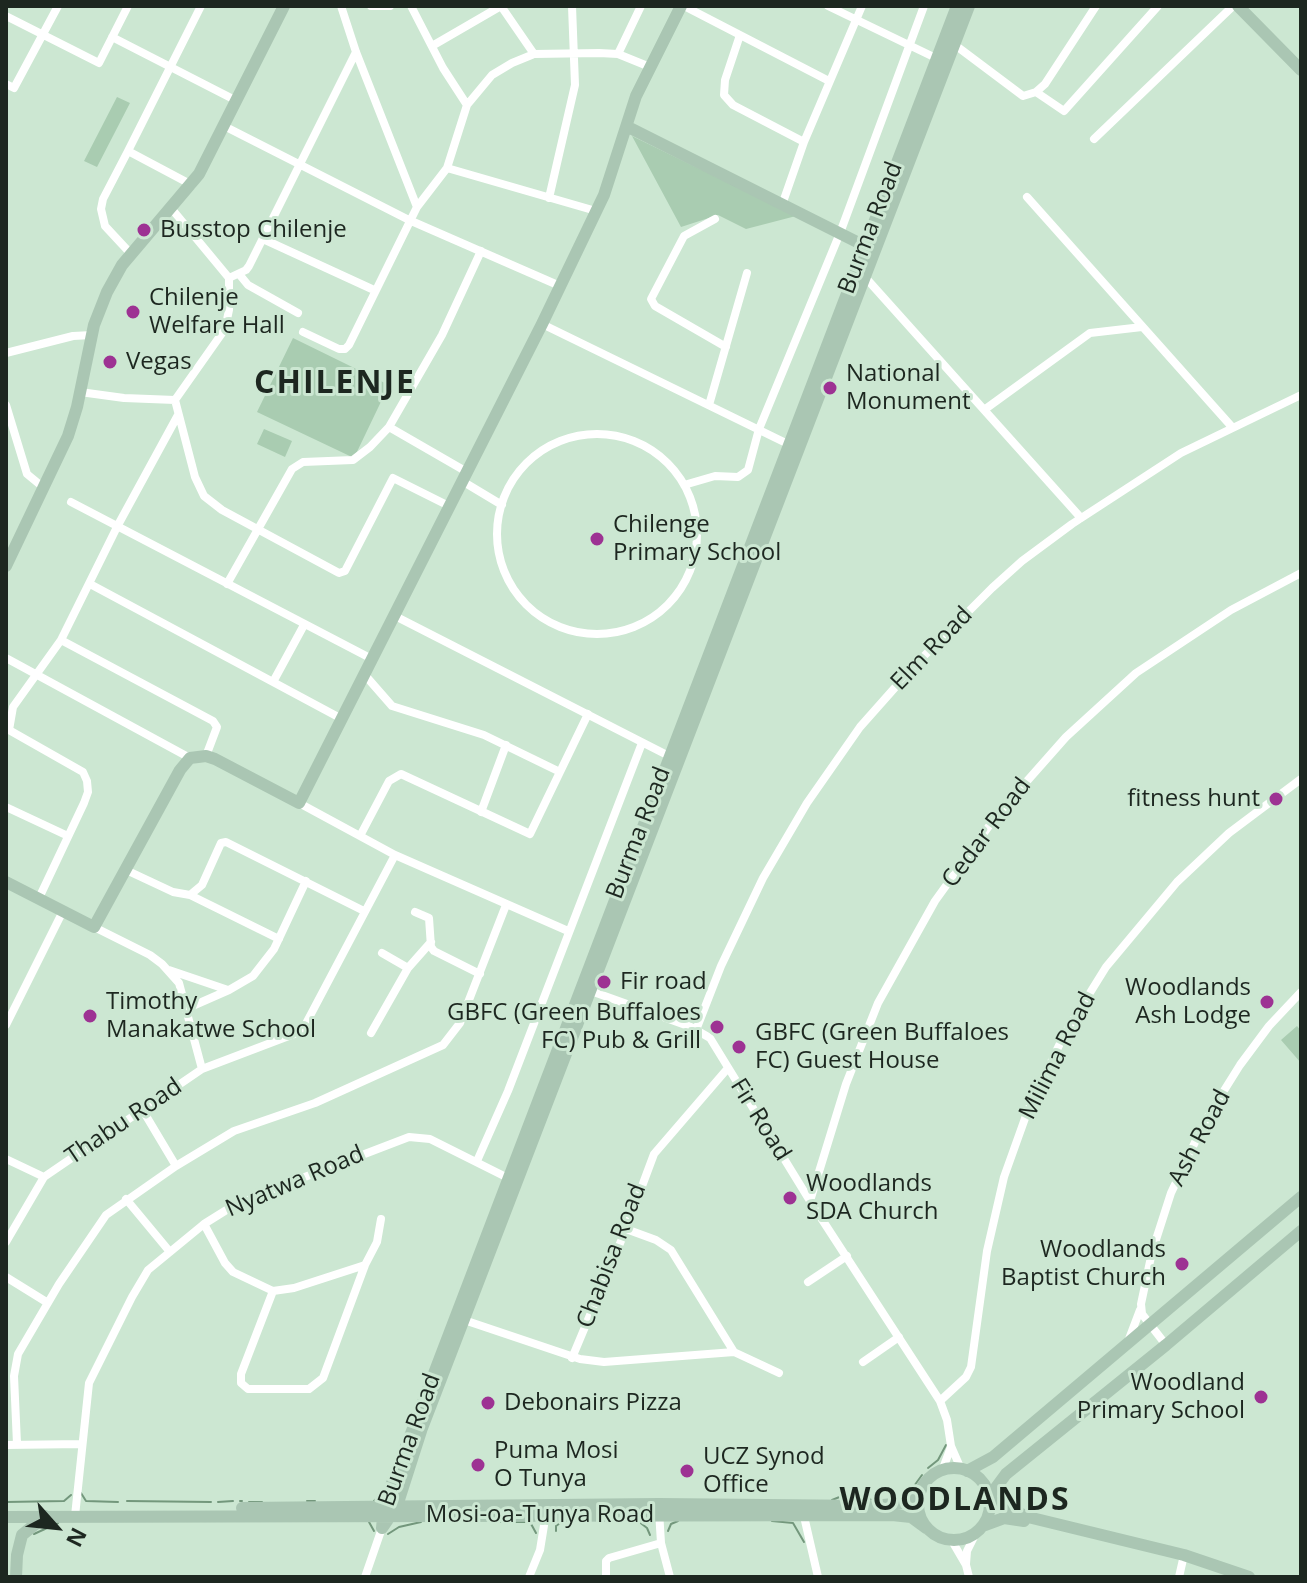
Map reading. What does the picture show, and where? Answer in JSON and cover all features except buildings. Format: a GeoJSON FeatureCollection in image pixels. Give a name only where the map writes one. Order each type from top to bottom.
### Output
{"type":"FeatureCollection","features":[{"type":"Feature","properties":{"kind":"main road"},"geometry":{"type":"LineString","coordinates":[[6,566],[68,436],[92,335],[107,292],[131,254],[192,185],[284,6]]}},
{"type":"Feature","properties":{"kind":"main road"},"geometry":{"type":"LineString","coordinates":[[94,927],[180,770],[190,758],[206,756],[299,803],[542,324],[612,178],[636,96],[682,6]]}},
{"type":"Feature","properties":{"kind":"main road","name":"Burma Road"},"geometry":{"type":"LineString","coordinates":[[388,1514],[669,756],[788,444],[870,248],[942,61],[957,6]]}},
{"type":"Feature","properties":{"kind":"main road","name":"Burma Road"},"geometry":{"type":"LineString","coordinates":[[942,61],[955,45],[969,6]]}},
{"type":"Feature","properties":{"kind":"main road"},"geometry":{"type":"LineString","coordinates":[[1236,6],[1301,70]]}},
{"type":"Feature","properties":{"kind":"main road"},"geometry":{"type":"LineString","coordinates":[[628,127],[870,248]]}},
{"type":"Feature","properties":{"kind":"main road","name":"Burma Road"},"geometry":{"type":"LineString","coordinates":[[585,988],[865,277],[870,248]]}},
{"type":"Feature","properties":{"kind":"main road","name":"Thabu Road"},"geometry":{"type":"LineString","coordinates":[[6,882],[94,927]]}},
{"type":"Feature","properties":{"kind":"main road","name":"Burma Road"},"geometry":{"type":"LineString","coordinates":[[388,1514],[464,1320],[514,1180]]}},
{"type":"Feature","properties":{"kind":"main road"},"geometry":{"type":"LineString","coordinates":[[1234,1577],[1183,1558],[1015,1520],[994,1520],[969,1537],[952,1541],[926,1528],[917,1507],[919,1493],[932,1475],[942,1471],[964,1470],[993,1457],[1301,1197]]}},
{"type":"Feature","properties":{"kind":"main road"},"geometry":{"type":"LineString","coordinates":[[989,1499],[1006,1474],[1301,1231]]}},
{"type":"Feature","properties":{"kind":"main road"},"geometry":{"type":"LineString","coordinates":[[964,1470],[983,1484],[989,1499],[989,1513],[980,1529]]}},
{"type":"Feature","properties":{"kind":"main road","name":"Mosi-oa-Tunya Road"},"geometry":{"type":"LineString","coordinates":[[803,1511],[894,1505],[905,1503],[919,1493]]}},
{"type":"Feature","properties":{"kind":"main road"},"geometry":{"type":"LineString","coordinates":[[989,1499],[1028,1517],[1249,1577]]}},
{"type":"Feature","properties":{"kind":"main road","name":"Mosi-oa-Tunya Road"},"geometry":{"type":"LineString","coordinates":[[10,1514],[803,1511],[911,1517],[926,1528]]}},
{"type":"Feature","properties":{"kind":"main road","name":"Mosi-oa-Tunya Road"},"geometry":{"type":"LineString","coordinates":[[10,1514],[45,1516],[76,1512]]}},
{"type":"Feature","properties":{"kind":"main road"},"geometry":{"type":"LineString","coordinates":[[10,1514],[14,1577]]}},
{"type":"Feature","properties":{"kind":"main road"},"geometry":{"type":"LineString","coordinates":[[14,1577],[22,1535],[45,1516]]}},
{"type":"Feature","properties":{"kind":"street"},"geometry":{"type":"LineString","coordinates":[[6,84],[14,88],[58,6]]}},
{"type":"Feature","properties":{"kind":"street"},"geometry":{"type":"LineString","coordinates":[[6,16],[99,63],[128,6]]}},
{"type":"Feature","properties":{"kind":"street"},"geometry":{"type":"LineString","coordinates":[[131,254],[105,226],[101,209],[103,199],[201,6]]}},
{"type":"Feature","properties":{"kind":"street"},"geometry":{"type":"LineString","coordinates":[[341,6],[417,207]]}},
{"type":"Feature","properties":{"kind":"street"},"geometry":{"type":"LineString","coordinates":[[371,6],[390,6]]}},
{"type":"Feature","properties":{"kind":"street"},"geometry":{"type":"LineString","coordinates":[[411,6],[452,85],[467,105]]}},
{"type":"Feature","properties":{"kind":"street"},"geometry":{"type":"LineString","coordinates":[[432,46],[501,6],[534,54]]}},
{"type":"Feature","properties":{"kind":"street"},"geometry":{"type":"LineString","coordinates":[[549,198],[575,85],[572,6]]}},
{"type":"Feature","properties":{"kind":"street"},"geometry":{"type":"LineString","coordinates":[[618,54],[641,6]]}},
{"type":"Feature","properties":{"kind":"street"},"geometry":{"type":"LineString","coordinates":[[682,6],[829,81]]}},
{"type":"Feature","properties":{"kind":"street"},"geometry":{"type":"LineString","coordinates":[[828,6],[942,61]]}},
{"type":"Feature","properties":{"kind":"street"},"geometry":{"type":"LineString","coordinates":[[782,205],[804,142],[862,6]]}},
{"type":"Feature","properties":{"kind":"street"},"geometry":{"type":"LineString","coordinates":[[684,485],[715,476],[738,477],[748,470],[759,429],[840,233],[924,6]]}},
{"type":"Feature","properties":{"kind":"street"},"geometry":{"type":"LineString","coordinates":[[955,45],[1023,96],[1036,92],[1045,84],[1096,6]]}},
{"type":"Feature","properties":{"kind":"street"},"geometry":{"type":"LineString","coordinates":[[1036,92],[1060,110],[1067,110],[1158,6]]}},
{"type":"Feature","properties":{"kind":"street"},"geometry":{"type":"LineString","coordinates":[[1094,139],[1236,6]]}},
{"type":"Feature","properties":{"kind":"street"},"geometry":{"type":"LineString","coordinates":[[740,35],[725,80],[724,95],[733,105],[804,142]]}},
{"type":"Feature","properties":{"kind":"street"},"geometry":{"type":"LineString","coordinates":[[112,37],[235,100]]}},
{"type":"Feature","properties":{"kind":"street"},"geometry":{"type":"LineString","coordinates":[[229,278],[249,266],[356,52]]}},
{"type":"Feature","properties":{"kind":"street"},"geometry":{"type":"LineString","coordinates":[[303,332],[345,349],[409,220],[447,168],[467,105],[492,75],[534,54],[618,54],[650,67]]}},
{"type":"Feature","properties":{"kind":"street"},"geometry":{"type":"LineString","coordinates":[[224,126],[409,220],[560,286]]}},
{"type":"Feature","properties":{"kind":"street"},"geometry":{"type":"LineString","coordinates":[[128,151],[192,185]]}},
{"type":"Feature","properties":{"kind":"street"},"geometry":{"type":"LineString","coordinates":[[447,168],[596,211]]}},
{"type":"Feature","properties":{"kind":"street"},"geometry":{"type":"LineString","coordinates":[[1027,197],[1232,427]]}},
{"type":"Feature","properties":{"kind":"street"},"geometry":{"type":"LineString","coordinates":[[171,208],[229,278],[229,310],[225,329],[175,400],[195,477],[204,496],[257,530],[342,573],[393,478],[449,506]]}},
{"type":"Feature","properties":{"kind":"street"},"geometry":{"type":"LineString","coordinates":[[715,219],[680,240],[651,299],[655,306],[726,347]]}},
{"type":"Feature","properties":{"kind":"street"},"geometry":{"type":"LineString","coordinates":[[263,239],[374,290]]}},
{"type":"Feature","properties":{"kind":"street"},"geometry":{"type":"LineString","coordinates":[[227,584],[296,465],[319,460],[353,460],[389,427],[442,335],[481,251]]}},
{"type":"Feature","properties":{"kind":"street"},"geometry":{"type":"LineString","coordinates":[[709,405],[747,273]]}},
{"type":"Feature","properties":{"kind":"street"},"geometry":{"type":"LineString","coordinates":[[239,274],[248,285],[298,313]]}},
{"type":"Feature","properties":{"kind":"street"},"geometry":{"type":"LineString","coordinates":[[865,277],[1081,518]]}},
{"type":"Feature","properties":{"kind":"street"},"geometry":{"type":"LineString","coordinates":[[542,324],[788,444]]}},
{"type":"Feature","properties":{"kind":"street"},"geometry":{"type":"LineString","coordinates":[[984,410],[1090,333],[1142,327]]}},
{"type":"Feature","properties":{"kind":"street"},"geometry":{"type":"LineString","coordinates":[[6,353],[73,336],[92,335]]}},
{"type":"Feature","properties":{"kind":"street"},"geometry":{"type":"LineString","coordinates":[[80,392],[175,400]]}},
{"type":"Feature","properties":{"kind":"street","name":"Elm Road"},"geometry":{"type":"LineString","coordinates":[[696,1030],[721,966],[763,878],[835,761],[886,696],[972,607],[1022,561],[1081,518],[1181,453],[1301,395]]}},
{"type":"Feature","properties":{"kind":"street"},"geometry":{"type":"LineString","coordinates":[[6,405],[27,474],[44,488]]}},
{"type":"Feature","properties":{"kind":"street"},"geometry":{"type":"LineString","coordinates":[[39,898],[88,792],[87,781],[83,772],[8,733],[13,707],[61,640],[178,414]]}},
{"type":"Feature","properties":{"kind":"street"},"geometry":{"type":"LineString","coordinates":[[389,427],[502,505]]}},
{"type":"Feature","properties":{"kind":"street"},"geometry":{"type":"LineString","coordinates":[[594,434],[610,435],[640,443],[665,461],[684,485],[696,524],[696,551],[687,577],[663,609],[640,624],[614,633],[587,634],[561,628],[537,615],[518,596],[505,572],[498,546],[502,505],[515,477],[537,455],[564,440],[594,434]]}},
{"type":"Feature","properties":{"kind":"street"},"geometry":{"type":"LineString","coordinates":[[71,502],[372,659]]}},
{"type":"Feature","properties":{"kind":"street","name":"Cedar Road"},"geometry":{"type":"LineString","coordinates":[[810,1201],[846,1084],[878,1003],[935,901],[997,815],[1066,737],[1136,673],[1231,610],[1301,573]]}},
{"type":"Feature","properties":{"kind":"street"},"geometry":{"type":"LineString","coordinates":[[90,584],[342,719]]}},
{"type":"Feature","properties":{"kind":"street"},"geometry":{"type":"LineString","coordinates":[[393,615],[669,756]]}},
{"type":"Feature","properties":{"kind":"street"},"geometry":{"type":"LineString","coordinates":[[273,682],[304,625]]}},
{"type":"Feature","properties":{"kind":"street"},"geometry":{"type":"LineString","coordinates":[[61,640],[213,721],[217,727],[206,756]]}},
{"type":"Feature","properties":{"kind":"street"},"geometry":{"type":"LineString","coordinates":[[6,658],[190,758]]}},
{"type":"Feature","properties":{"kind":"street"},"geometry":{"type":"LineString","coordinates":[[364,674],[392,706],[465,728],[560,772]]}},
{"type":"Feature","properties":{"kind":"street"},"geometry":{"type":"LineString","coordinates":[[360,836],[389,781],[401,774],[530,834],[588,714]]}},
{"type":"Feature","properties":{"kind":"street"},"geometry":{"type":"LineString","coordinates":[[477,1161],[508,1091],[642,743]]}},
{"type":"Feature","properties":{"kind":"street"},"geometry":{"type":"LineString","coordinates":[[481,812],[506,745]]}},
{"type":"Feature","properties":{"kind":"street","name":"Milima Road"},"geometry":{"type":"LineString","coordinates":[[940,1401],[966,1377],[971,1367],[987,1251],[1004,1177],[1028,1110],[1065,1033],[1106,967],[1177,882],[1229,833],[1301,779]]}},
{"type":"Feature","properties":{"kind":"street"},"geometry":{"type":"LineString","coordinates":[[299,803],[395,855],[568,931]]}},
{"type":"Feature","properties":{"kind":"street"},"geometry":{"type":"LineString","coordinates":[[6,807],[68,836]]}},
{"type":"Feature","properties":{"kind":"street"},"geometry":{"type":"LineString","coordinates":[[190,895],[202,885],[223,841],[364,911]]}},
{"type":"Feature","properties":{"kind":"street"},"geometry":{"type":"LineString","coordinates":[[202,1069],[302,1031],[395,855]]}},
{"type":"Feature","properties":{"kind":"street"},"geometry":{"type":"LineString","coordinates":[[126,870],[173,892],[190,895],[279,939]]}},
{"type":"Feature","properties":{"kind":"street"},"geometry":{"type":"LineString","coordinates":[[188,1008],[253,976],[279,939],[306,881]]}},
{"type":"Feature","properties":{"kind":"street"},"geometry":{"type":"LineString","coordinates":[[17,1444],[10,1375],[18,1354],[48,1303],[102,1220],[126,1199],[234,1131],[315,1103],[414,1061],[443,1045],[460,1023],[506,905]]}},
{"type":"Feature","properties":{"kind":"street"},"geometry":{"type":"LineString","coordinates":[[6,1025],[63,911]]}},
{"type":"Feature","properties":{"kind":"street"},"geometry":{"type":"LineString","coordinates":[[415,912],[429,918],[434,951],[480,974]]}},
{"type":"Feature","properties":{"kind":"street","name":"Thabu Road"},"geometry":{"type":"LineString","coordinates":[[44,1177],[202,1069],[179,983],[168,969],[150,955],[94,927]]}},
{"type":"Feature","properties":{"kind":"street"},"geometry":{"type":"LineString","coordinates":[[371,1033],[408,968],[431,942]]}},
{"type":"Feature","properties":{"kind":"street"},"geometry":{"type":"LineString","coordinates":[[382,953],[408,968]]}},
{"type":"Feature","properties":{"kind":"street"},"geometry":{"type":"LineString","coordinates":[[168,969],[229,990]]}},
{"type":"Feature","properties":{"kind":"street","name":"Fir Road"},"geometry":{"type":"LineString","coordinates":[[585,988],[710,1038],[810,1201],[940,1401],[951,1446],[964,1470]]}},
{"type":"Feature","properties":{"kind":"street","name":"Ash Road"},"geometry":{"type":"LineString","coordinates":[[1125,1346],[1133,1333],[1159,1229],[1181,1167],[1240,1065],[1269,1026],[1301,992]]}},
{"type":"Feature","properties":{"kind":"street","name":"Chabisa Road"},"geometry":{"type":"LineString","coordinates":[[464,1320],[572,1358],[654,1154],[728,1068]]}},
{"type":"Feature","properties":{"kind":"street"},"geometry":{"type":"LineString","coordinates":[[142,1109],[176,1166]]}},
{"type":"Feature","properties":{"kind":"street","name":"Nyatwa Road"},"geometry":{"type":"LineString","coordinates":[[76,1512],[89,1383],[148,1270],[204,1224],[228,1209],[276,1188],[409,1137],[430,1139],[514,1180]]}},
{"type":"Feature","properties":{"kind":"street"},"geometry":{"type":"LineString","coordinates":[[6,1159],[44,1177],[6,1242]]}},
{"type":"Feature","properties":{"kind":"street"},"geometry":{"type":"LineString","coordinates":[[126,1199],[170,1252]]}},
{"type":"Feature","properties":{"kind":"street"},"geometry":{"type":"LineString","coordinates":[[273,1291],[241,1374],[241,1383],[248,1389],[309,1389],[323,1378],[365,1265],[377,1242],[381,1219]]}},
{"type":"Feature","properties":{"kind":"street"},"geometry":{"type":"LineString","coordinates":[[204,1224],[233,1272],[273,1291],[294,1288],[365,1265]]}},
{"type":"Feature","properties":{"kind":"street"},"geometry":{"type":"LineString","coordinates":[[626,1229],[656,1240],[671,1250],[734,1352]]}},
{"type":"Feature","properties":{"kind":"street"},"geometry":{"type":"LineString","coordinates":[[808,1282],[847,1256]]}},
{"type":"Feature","properties":{"kind":"street"},"geometry":{"type":"LineString","coordinates":[[6,1277],[48,1303]]}},
{"type":"Feature","properties":{"kind":"street"},"geometry":{"type":"LineString","coordinates":[[1141,1304],[1142,1314],[1166,1345]]}},
{"type":"Feature","properties":{"kind":"street"},"geometry":{"type":"LineString","coordinates":[[863,1362],[899,1337]]}},
{"type":"Feature","properties":{"kind":"street"},"geometry":{"type":"LineString","coordinates":[[572,1358],[604,1362],[734,1352],[779,1373]]}},
{"type":"Feature","properties":{"kind":"street"},"geometry":{"type":"LineString","coordinates":[[6,1445],[82,1444]]}},
{"type":"Feature","properties":{"kind":"street"},"geometry":{"type":"LineString","coordinates":[[942,1471],[951,1446]]}},
{"type":"Feature","properties":{"kind":"street"},"geometry":{"type":"LineString","coordinates":[[659,1510],[661,1543],[670,1577]]}},
{"type":"Feature","properties":{"kind":"street"},"geometry":{"type":"LineString","coordinates":[[803,1511],[818,1577]]}},
{"type":"Feature","properties":{"kind":"street"},"geometry":{"type":"LineString","coordinates":[[529,1577],[540,1550],[546,1512]]}},
{"type":"Feature","properties":{"kind":"street"},"geometry":{"type":"LineString","coordinates":[[365,1577],[388,1514]]}},
{"type":"Feature","properties":{"kind":"street"},"geometry":{"type":"LineString","coordinates":[[966,1565],[967,1551],[980,1529]]}},
{"type":"Feature","properties":{"kind":"street"},"geometry":{"type":"LineString","coordinates":[[952,1541],[966,1565],[969,1577]]}},
{"type":"Feature","properties":{"kind":"street"},"geometry":{"type":"LineString","coordinates":[[606,1576],[606,1561],[609,1558],[661,1543]]}},
{"type":"Feature","properties":{"kind":"street"},"geometry":{"type":"LineString","coordinates":[[1179,1577],[1183,1558]]}},
{"type":"Feature","properties":{"kind":"green space"},"geometry":{"type":"Polygon","coordinates":[[[117,97],[130,103],[97,167],[84,161],[117,97]]]}},
{"type":"Feature","properties":{"kind":"green space"},"geometry":{"type":"Polygon","coordinates":[[[632,136],[796,216],[746,229],[718,215],[681,227],[632,136]]]}},
{"type":"Feature","properties":{"kind":"green space"},"geometry":{"type":"Polygon","coordinates":[[[293,338],[389,385],[354,458],[257,412],[293,338]]]}},
{"type":"Feature","properties":{"kind":"green space"},"geometry":{"type":"Polygon","coordinates":[[[264,429],[292,441],[285,457],[257,444],[264,429]]]}},
{"type":"Feature","properties":{"kind":"green space"},"geometry":{"type":"Polygon","coordinates":[[[1297,1026],[1301,1031],[1301,1063],[1281,1040],[1297,1026]]]}},
{"type":"Feature","properties":{"kind":"waterway"},"geometry":{"type":"LineString","coordinates":[[928,1468],[938,1460],[946,1445]]}},
{"type":"Feature","properties":{"kind":"waterway"},"geometry":{"type":"LineString","coordinates":[[909,1493],[922,1475]]}},
{"type":"Feature","properties":{"kind":"waterway"},"geometry":{"type":"LineString","coordinates":[[374,1501],[383,1492]]}},
{"type":"Feature","properties":{"kind":"waterway"},"geometry":{"type":"LineString","coordinates":[[81,1493],[86,1501],[118,1502]]}},
{"type":"Feature","properties":{"kind":"waterway"},"geometry":{"type":"LineString","coordinates":[[6,1502],[64,1501],[71,1495]]}},
{"type":"Feature","properties":{"kind":"waterway"},"geometry":{"type":"LineString","coordinates":[[865,1495],[873,1501]]}},
{"type":"Feature","properties":{"kind":"waterway"},"geometry":{"type":"LineString","coordinates":[[832,1500],[842,1496]]}},
{"type":"Feature","properties":{"kind":"waterway"},"geometry":{"type":"LineString","coordinates":[[127,1501],[211,1502]]}},
{"type":"Feature","properties":{"kind":"waterway"},"geometry":{"type":"LineString","coordinates":[[218,1502],[233,1501]]}},
{"type":"Feature","properties":{"kind":"waterway"},"geometry":{"type":"LineString","coordinates":[[307,1501],[315,1501]]}},
{"type":"Feature","properties":{"kind":"waterway"},"geometry":{"type":"LineString","coordinates":[[249,1502],[262,1502]]}},
{"type":"Feature","properties":{"kind":"waterway"},"geometry":{"type":"LineString","coordinates":[[556,1531],[556,1526],[563,1521]]}},
{"type":"Feature","properties":{"kind":"waterway"},"geometry":{"type":"LineString","coordinates":[[638,1521],[650,1535]]}},
{"type":"Feature","properties":{"kind":"waterway"},"geometry":{"type":"LineString","coordinates":[[668,1531],[671,1524],[678,1521]]}},
{"type":"Feature","properties":{"kind":"waterway"},"geometry":{"type":"LineString","coordinates":[[772,1521],[793,1523],[804,1542]]}},
{"type":"Feature","properties":{"kind":"waterway"},"geometry":{"type":"LineString","coordinates":[[369,1522],[374,1531]]}},
{"type":"Feature","properties":{"kind":"waterway"},"geometry":{"type":"LineString","coordinates":[[388,1534],[399,1527],[421,1522]]}},
{"type":"Feature","properties":{"kind":"waterway"},"geometry":{"type":"LineString","coordinates":[[499,1522],[530,1522],[536,1533]]}},
{"type":"Feature","properties":{"kind":"waterway"},"geometry":{"type":"LineString","coordinates":[[34,1534],[58,1523]]}},
{"type":"Feature","properties":{"kind":"place","name":"Busstop Chilenje"},"geometry":{"type":"Point","coordinates":[144,230]}},
{"type":"Feature","properties":{"kind":"place","name":"Chilenje Welfare Hall"},"geometry":{"type":"Point","coordinates":[133,312]}},
{"type":"Feature","properties":{"kind":"place","name":"Vegas"},"geometry":{"type":"Point","coordinates":[110,362]}},
{"type":"Feature","properties":{"kind":"place","name":"National Monument"},"geometry":{"type":"Point","coordinates":[830,388]}},
{"type":"Feature","properties":{"kind":"place","name":"Chilenge Primary School"},"geometry":{"type":"Point","coordinates":[597,539]}},
{"type":"Feature","properties":{"kind":"place","name":"fitness hunt"},"geometry":{"type":"Point","coordinates":[1276,799]}},
{"type":"Feature","properties":{"kind":"place","name":"Fir road"},"geometry":{"type":"Point","coordinates":[604,982]}},
{"type":"Feature","properties":{"kind":"place","name":"Woodlands Ash Lodge"},"geometry":{"type":"Point","coordinates":[1267,1002]}},
{"type":"Feature","properties":{"kind":"place","name":"Timothy Manakatwe School"},"geometry":{"type":"Point","coordinates":[90,1016]}},
{"type":"Feature","properties":{"kind":"place","name":"GBFC (Green Buffaloes FC) Pub & Grill"},"geometry":{"type":"Point","coordinates":[717,1027]}},
{"type":"Feature","properties":{"kind":"place","name":"GBFC (Green Buffaloes FC) Guest House"},"geometry":{"type":"Point","coordinates":[739,1047]}},
{"type":"Feature","properties":{"kind":"place","name":"Woodlands SDA Church"},"geometry":{"type":"Point","coordinates":[790,1198]}},
{"type":"Feature","properties":{"kind":"place","name":"Woodlands Baptist Church"},"geometry":{"type":"Point","coordinates":[1182,1264]}},
{"type":"Feature","properties":{"kind":"place","name":"Woodland Primary School"},"geometry":{"type":"Point","coordinates":[1261,1397]}},
{"type":"Feature","properties":{"kind":"place","name":"Debonairs Pizza"},"geometry":{"type":"Point","coordinates":[488,1403]}},
{"type":"Feature","properties":{"kind":"place","name":"Puma Mosi O Tunya"},"geometry":{"type":"Point","coordinates":[478,1465]}},
{"type":"Feature","properties":{"kind":"place","name":"UCZ Synod Office"},"geometry":{"type":"Point","coordinates":[687,1471]}},
{"type":"Feature","properties":{"kind":"district","name":"CHILENJE"},"geometry":{"type":"Point","coordinates":[335,384]}},
{"type":"Feature","properties":{"kind":"district","name":"WOODLANDS"},"geometry":{"type":"Point","coordinates":[955,1501]}}]}
